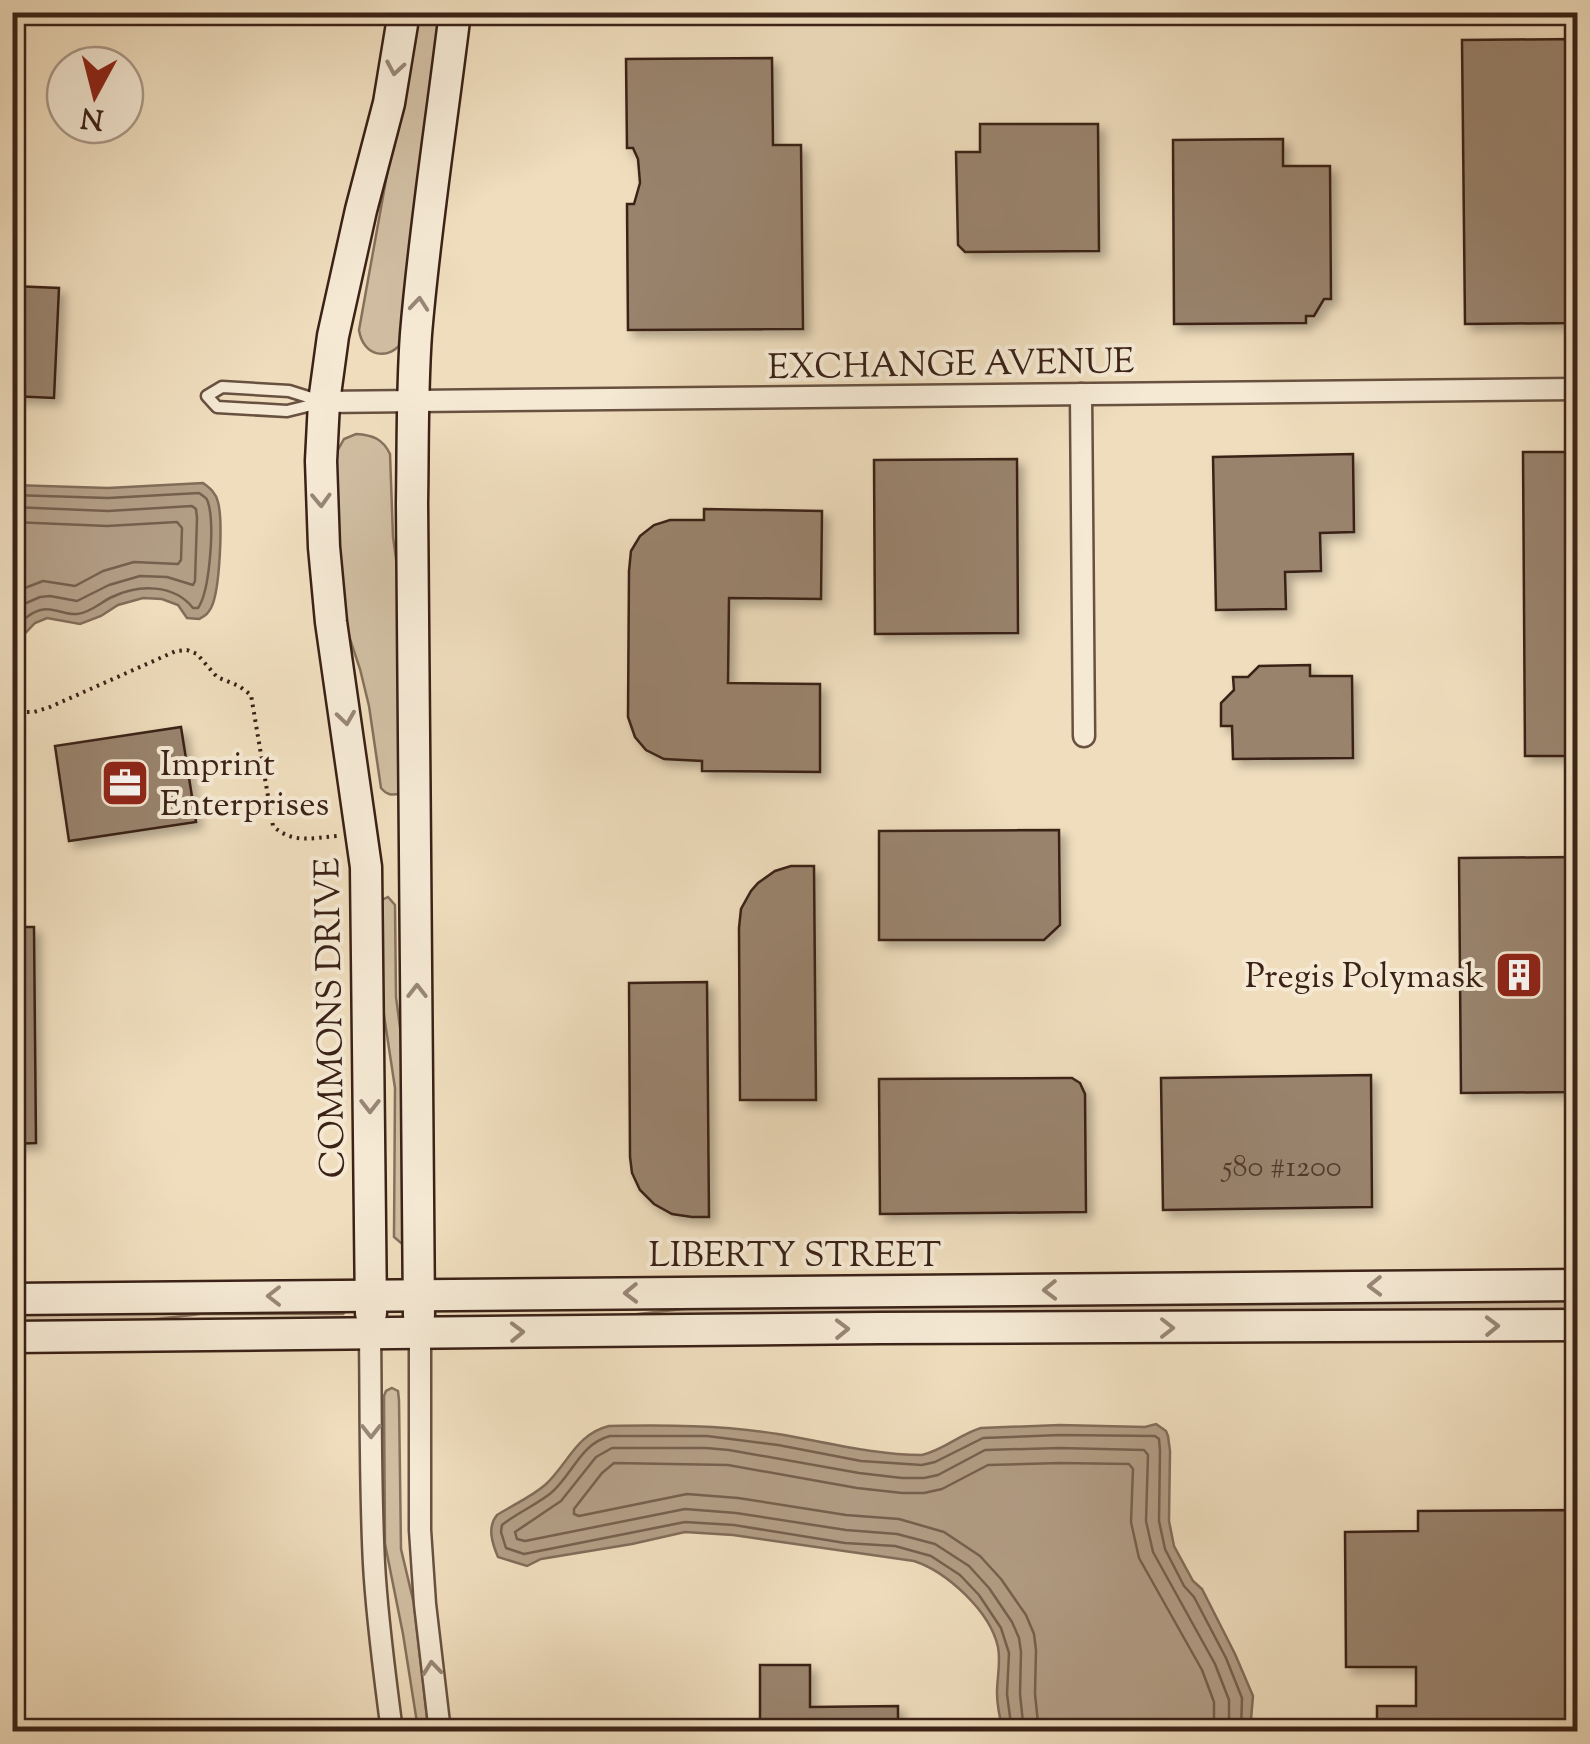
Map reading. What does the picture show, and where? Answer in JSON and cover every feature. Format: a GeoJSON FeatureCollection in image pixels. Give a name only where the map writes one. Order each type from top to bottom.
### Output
{"type":"FeatureCollection","features":[{"type":"Feature","properties":{"kind":"street","name":"COMMONS DRIVE"},"geometry":{"type":"LineString","coordinates":[[392,1732],[380,1640],[371,1494],[366,867],[331,622],[321,478],[332,336],[389,103],[404,12]]}},
{"type":"Feature","properties":{"kind":"street"},"geometry":{"type":"LineString","coordinates":[[440,1732],[420,1530],[412,503],[416,338],[455,12]]}},
{"type":"Feature","properties":{"kind":"street","name":"EXCHANGE AVENUE"},"geometry":{"type":"LineString","coordinates":[[324,402],[1578,389]]}},
{"type":"Feature","properties":{"kind":"street"},"geometry":{"type":"LineString","coordinates":[[1081,394],[1084,736]]}},
{"type":"Feature","properties":{"kind":"street","name":"LIBERTY STREET"},"geometry":{"type":"LineString","coordinates":[[12,1298],[1578,1284]]}},
{"type":"Feature","properties":{"kind":"street"},"geometry":{"type":"LineString","coordinates":[[12,1337],[860,1328],[1578,1326]]}},
{"type":"Feature","properties":{"kind":"lane"},"geometry":{"type":"LineString","coordinates":[[222,387],[289,391],[324,402],[287,411],[217,406],[207,396],[222,387]]}},
{"type":"Feature","properties":{"kind":"path"},"geometry":{"type":"LineString","coordinates":[[12,712],[34,712],[164,654],[188,650],[197,654],[216,677],[251,695],[273,826],[293,838],[340,836]]}},
{"type":"Feature","properties":{"kind":"shaded area"},"geometry":{"type":"Polygon","coordinates":[[[416,13],[443,13],[404,340],[384,354],[371,351],[359,330],[416,13]]]}},
{"type":"Feature","properties":{"kind":"shaded area"},"geometry":{"type":"Polygon","coordinates":[[[356,434],[377,439],[390,454],[393,537],[403,609],[401,793],[395,794],[381,788],[369,706],[345,624],[335,544],[335,455],[344,439],[356,434]]]}},
{"type":"Feature","properties":{"kind":"shaded area"},"geometry":{"type":"Polygon","coordinates":[[[388,897],[395,905],[396,997],[408,1089],[407,1242],[401,1243],[394,1237],[395,1088],[382,1002],[380,904],[388,897]]]}},
{"type":"Feature","properties":{"kind":"shaded area"},"geometry":{"type":"Polygon","coordinates":[[[1578,1296],[1577,1313],[611,1317],[728,1304],[1578,1296]]]}},
{"type":"Feature","properties":{"kind":"shaded area"},"geometry":{"type":"Polygon","coordinates":[[[12,1310],[346,1311],[201,1314],[77,1328],[13,1327],[12,1310]]]}},
{"type":"Feature","properties":{"kind":"shaded area"},"geometry":{"type":"Polygon","coordinates":[[[392,1388],[398,1391],[399,1400],[401,1549],[414,1604],[428,1726],[425,1731],[418,1729],[385,1544],[384,1396],[392,1388]]]}},
{"type":"Feature","properties":{"kind":"water"},"geometry":{"type":"Polygon","coordinates":[[[203,483],[217,499],[220,511],[217,587],[206,615],[187,618],[178,605],[143,598],[118,605],[80,624],[47,618],[35,623],[13,646],[13,485],[108,488],[203,483]]]}},
{"type":"Feature","properties":{"kind":"water"},"geometry":{"type":"Polygon","coordinates":[[[1156,1424],[1168,1436],[1169,1521],[1174,1546],[1193,1581],[1202,1589],[1253,1696],[1250,1731],[1003,1731],[997,1698],[999,1653],[993,1633],[977,1607],[953,1584],[914,1561],[733,1535],[685,1532],[541,1559],[527,1566],[498,1557],[492,1541],[491,1530],[497,1515],[540,1489],[580,1443],[609,1426],[736,1429],[922,1455],[981,1428],[1156,1424]]]}},
{"type":"Feature","properties":{"kind":"building"},"geometry":{"type":"Polygon","coordinates":[[[1578,39],[1578,323],[1465,324],[1462,40],[1578,39]]]}},
{"type":"Feature","properties":{"kind":"building"},"geometry":{"type":"Polygon","coordinates":[[[772,58],[773,145],[801,145],[803,329],[628,330],[627,204],[634,204],[640,183],[638,159],[633,148],[627,148],[626,59],[772,58]]]}},
{"type":"Feature","properties":{"kind":"building"},"geometry":{"type":"Polygon","coordinates":[[[980,124],[1098,124],[1099,251],[965,252],[958,245],[956,152],[980,152],[980,124]]]}},
{"type":"Feature","properties":{"kind":"building"},"geometry":{"type":"Polygon","coordinates":[[[1283,139],[1283,166],[1330,166],[1331,299],[1324,299],[1314,316],[1306,316],[1306,323],[1174,324],[1173,140],[1283,139]]]}},
{"type":"Feature","properties":{"kind":"building"},"geometry":{"type":"Polygon","coordinates":[[[12,286],[59,288],[54,398],[12,396],[12,286]]]}},
{"type":"Feature","properties":{"kind":"building"},"geometry":{"type":"Polygon","coordinates":[[[1523,452],[1578,452],[1578,756],[1525,756],[1523,452]]]}},
{"type":"Feature","properties":{"kind":"building"},"geometry":{"type":"Polygon","coordinates":[[[1353,454],[1354,532],[1320,533],[1321,571],[1285,572],[1286,609],[1216,610],[1213,457],[1353,454]]]}},
{"type":"Feature","properties":{"kind":"building"},"geometry":{"type":"Polygon","coordinates":[[[1017,459],[1018,633],[875,634],[874,460],[1017,459]]]}},
{"type":"Feature","properties":{"kind":"building"},"geometry":{"type":"Polygon","coordinates":[[[704,509],[822,511],[821,599],[729,598],[728,683],[820,684],[820,772],[702,771],[702,761],[664,759],[646,750],[635,737],[628,717],[631,551],[640,536],[654,525],[670,520],[704,520],[704,509]]]}},
{"type":"Feature","properties":{"kind":"building"},"geometry":{"type":"Polygon","coordinates":[[[1310,665],[1310,676],[1352,676],[1353,758],[1233,759],[1232,726],[1221,726],[1221,703],[1234,690],[1233,677],[1248,677],[1259,666],[1310,665]]]}},
{"type":"Feature","properties":{"kind":"building","name":"Imprint Enterprises"},"geometry":{"type":"Polygon","coordinates":[[[181,727],[196,822],[69,841],[55,746],[181,727]]]}},
{"type":"Feature","properties":{"kind":"building"},"geometry":{"type":"Polygon","coordinates":[[[1059,830],[1060,925],[1044,940],[879,940],[879,831],[1059,830]]]}},
{"type":"Feature","properties":{"kind":"building","name":"Pregis Polymask"},"geometry":{"type":"Polygon","coordinates":[[[1578,857],[1578,1092],[1461,1093],[1459,858],[1578,857]]]}},
{"type":"Feature","properties":{"kind":"building"},"geometry":{"type":"Polygon","coordinates":[[[791,866],[814,866],[816,1100],[740,1100],[741,909],[758,883],[791,866]]]}},
{"type":"Feature","properties":{"kind":"building"},"geometry":{"type":"Polygon","coordinates":[[[12,927],[34,927],[36,1143],[12,1144],[12,927]]]}},
{"type":"Feature","properties":{"kind":"building"},"geometry":{"type":"Polygon","coordinates":[[[707,982],[709,1217],[692,1217],[672,1214],[654,1204],[640,1190],[632,1173],[629,983],[707,982]]]}},
{"type":"Feature","properties":{"kind":"building"},"geometry":{"type":"Polygon","coordinates":[[[1371,1075],[1372,1207],[1163,1210],[1161,1078],[1371,1075]]]}},
{"type":"Feature","properties":{"kind":"building"},"geometry":{"type":"Polygon","coordinates":[[[1072,1078],[1080,1083],[1085,1094],[1086,1212],[880,1214],[879,1079],[1072,1078]]]}},
{"type":"Feature","properties":{"kind":"building"},"geometry":{"type":"Polygon","coordinates":[[[1575,1510],[1578,1732],[1377,1732],[1377,1706],[1416,1706],[1416,1667],[1346,1667],[1345,1532],[1418,1531],[1418,1511],[1575,1510]]]}},
{"type":"Feature","properties":{"kind":"building"},"geometry":{"type":"Polygon","coordinates":[[[760,1665],[810,1665],[810,1707],[898,1706],[898,1732],[760,1732],[760,1665]]]}},
{"type":"Feature","properties":{"kind":"place","name":"Imprint Enterprises"},"geometry":{"type":"Point","coordinates":[125,783]}},
{"type":"Feature","properties":{"kind":"place","name":"Pregis Polymask"},"geometry":{"type":"Point","coordinates":[1519,975]}}]}
